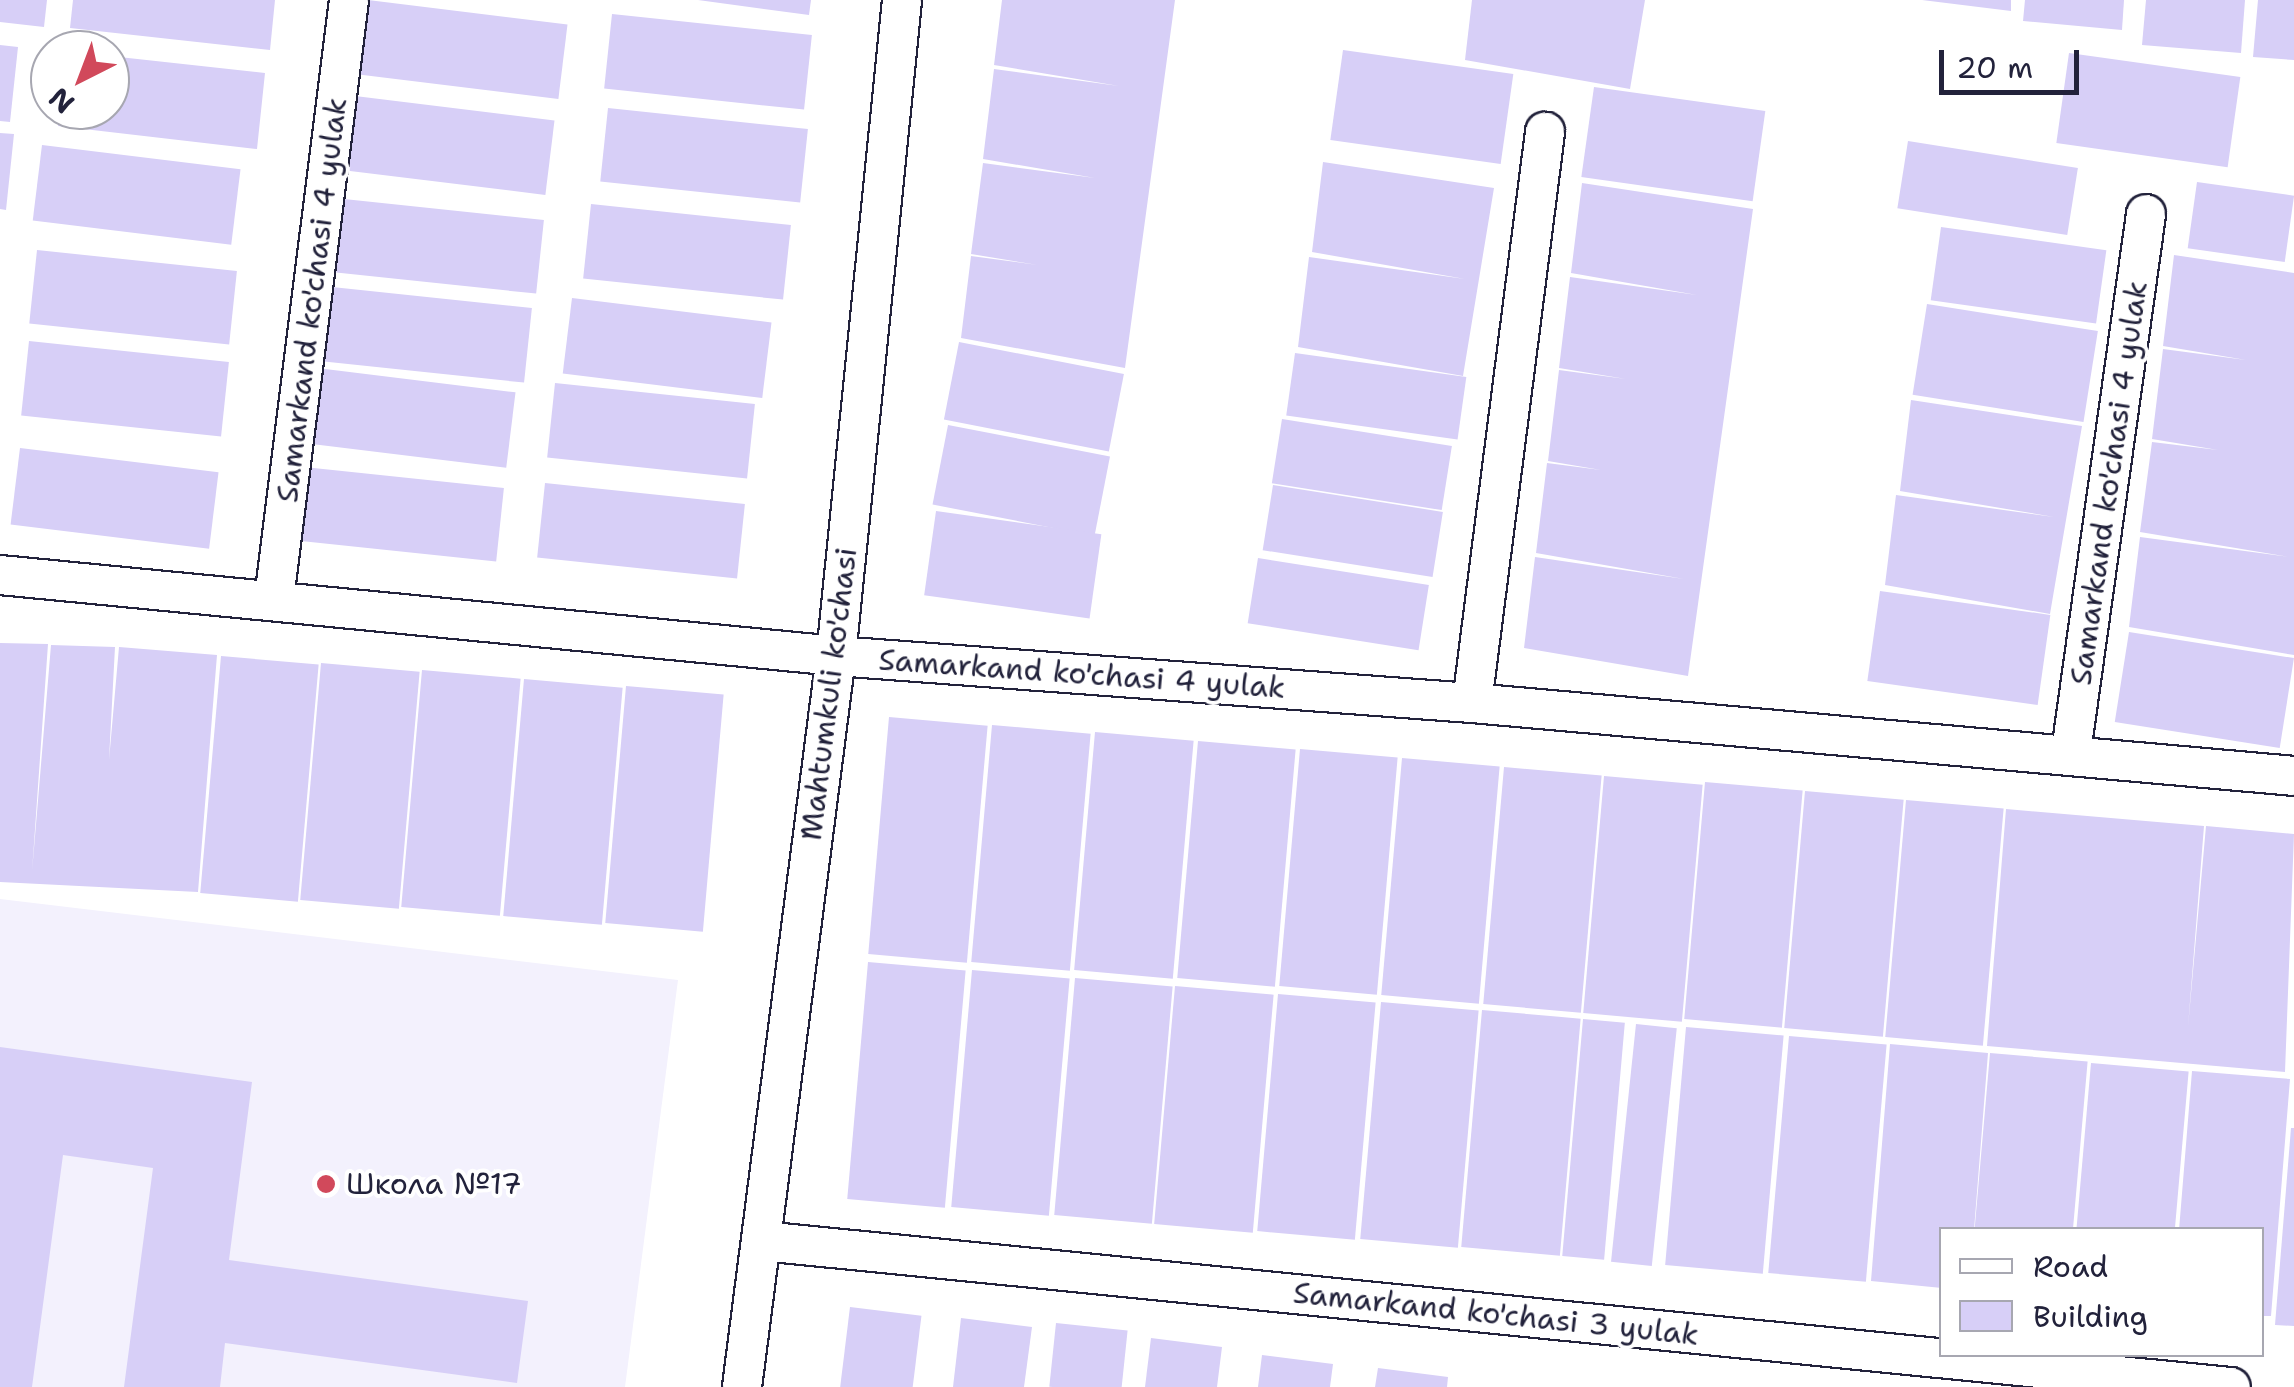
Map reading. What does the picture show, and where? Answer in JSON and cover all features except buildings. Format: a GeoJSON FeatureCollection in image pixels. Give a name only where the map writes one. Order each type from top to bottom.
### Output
{"type":"FeatureCollection","features":[{"type":"Feature","properties":{"kind":"street","name":"Samarkand ko'chasi 4 yulak"},"geometry":{"type":"LineString","coordinates":[[274,599],[350,0]]}},
{"type":"Feature","properties":{"kind":"street","name":"Mahtumkuli ko'chasi"},"geometry":{"type":"LineString","coordinates":[[742,1387],[836,656],[902,0]]}},
{"type":"Feature","properties":{"kind":"street"},"geometry":{"type":"LineString","coordinates":[[1472,702],[1545,132]]}},
{"type":"Feature","properties":{"kind":"street","name":"Samarkand ko'chasi 4 yulak"},"geometry":{"type":"LineString","coordinates":[[2071,752],[2146,214]]}},
{"type":"Feature","properties":{"kind":"street","name":"Samarkand ko'chasi 4 yulak"},"geometry":{"type":"LineString","coordinates":[[0,575],[836,656],[1472,702],[2071,752],[2294,776]]}},
{"type":"Feature","properties":{"kind":"street","name":"Samarkand ko'chasi 3 yulak"},"geometry":{"type":"LineString","coordinates":[[762,1241],[2231,1387]]}},
{"type":"Feature","properties":{"kind":"shaded area","name":"Школа №17"},"geometry":{"type":"Polygon","coordinates":[[[0,899],[678,980],[625,1387],[0,1387],[0,899]]]}},
{"type":"Feature","properties":{"kind":"place","name":"Школа №17"},"geometry":{"type":"Point","coordinates":[326,1184]}}]}
